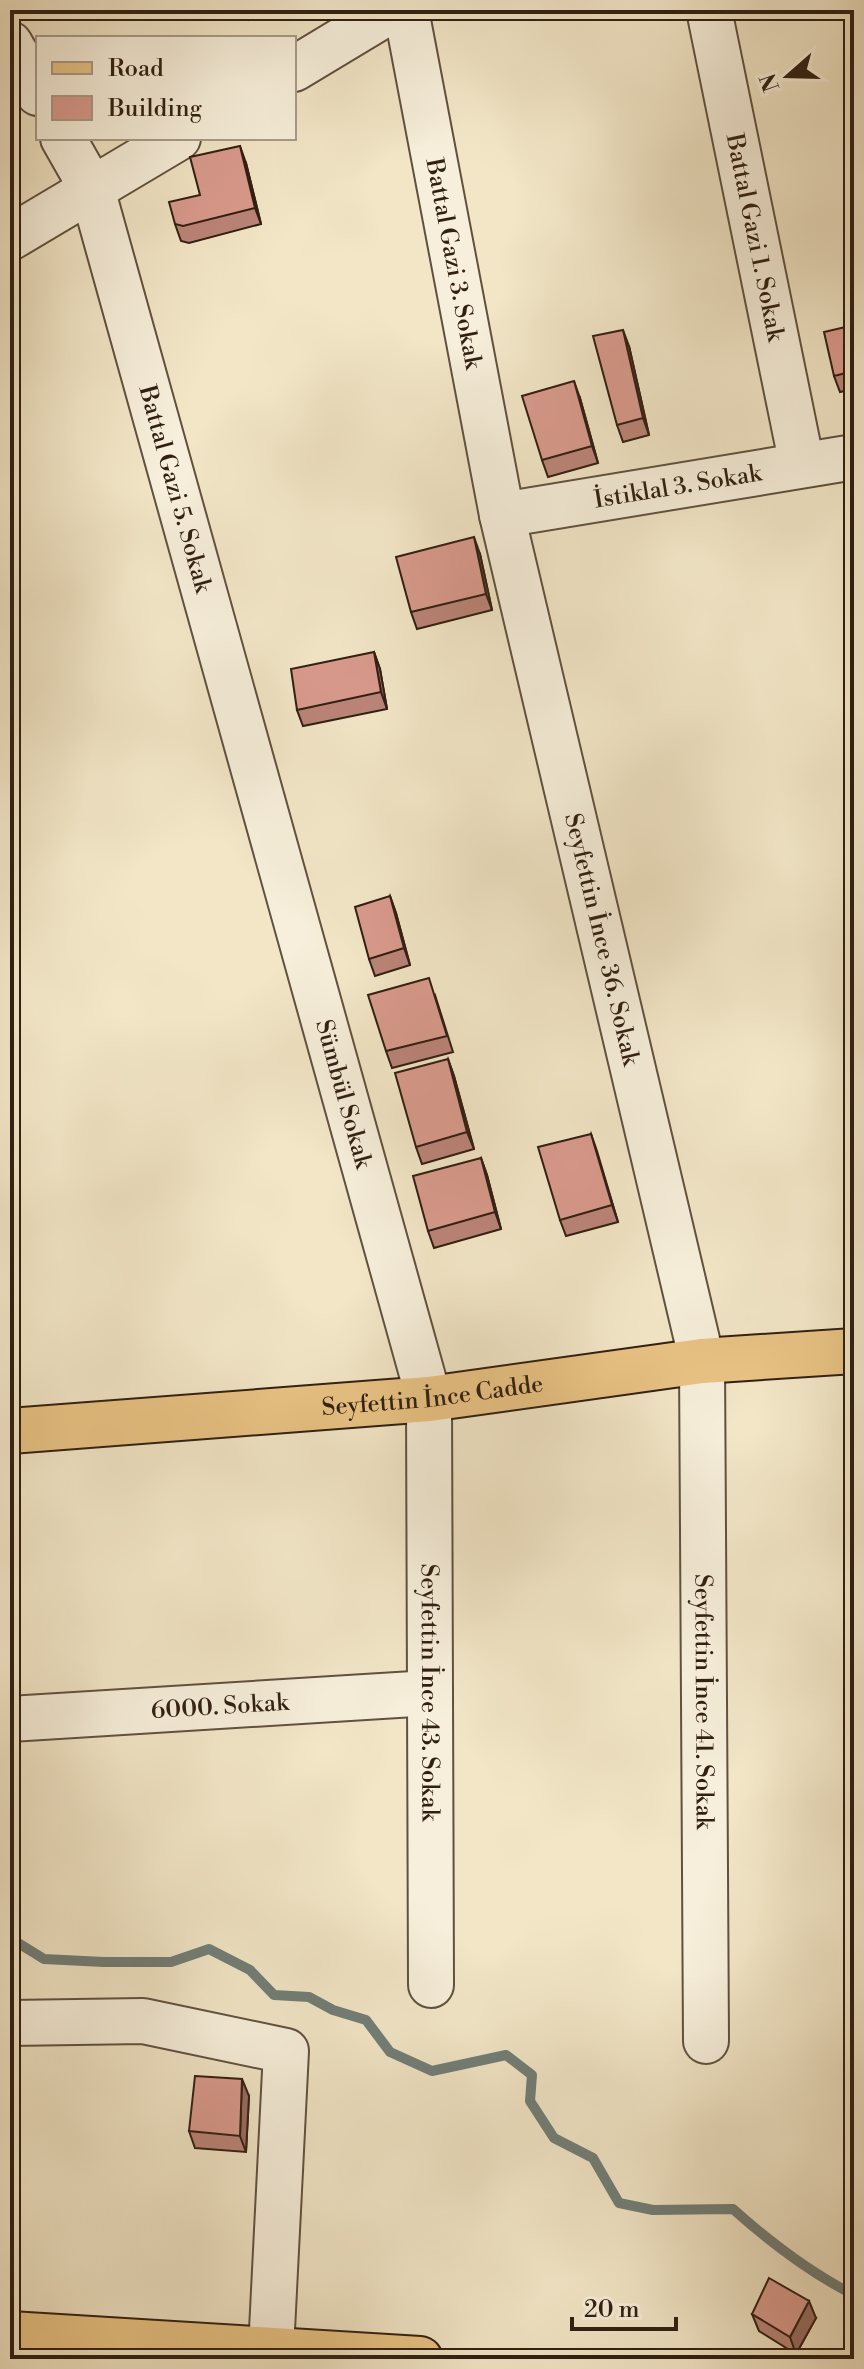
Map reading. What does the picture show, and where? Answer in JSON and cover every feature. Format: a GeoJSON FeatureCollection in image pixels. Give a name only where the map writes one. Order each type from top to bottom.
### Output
{"type":"FeatureCollection","features":[{"type":"Feature","properties":{"kind":"main road","name":"Seyfettin İnce Cadde"},"geometry":{"type":"LineString","coordinates":[[10,1431],[429,1399],[702,1361],[854,1351]]}},
{"type":"Feature","properties":{"kind":"main road"},"geometry":{"type":"LineString","coordinates":[[10,2334],[420,2359]]}},
{"type":"Feature","properties":{"kind":"street"},"geometry":{"type":"LineString","coordinates":[[296,68],[392,10]]}},
{"type":"Feature","properties":{"kind":"street","name":"Battal Gazi 3. Sokak"},"geometry":{"type":"LineString","coordinates":[[406,10],[502,515]]}},
{"type":"Feature","properties":{"kind":"street","name":"Battal Gazi 1. Sokak"},"geometry":{"type":"LineString","coordinates":[[709,10],[802,465]]}},
{"type":"Feature","properties":{"kind":"street"},"geometry":{"type":"LineString","coordinates":[[10,44],[36,90]]}},
{"type":"Feature","properties":{"kind":"street","name":"Battal Gazi 5. Sokak"},"geometry":{"type":"LineString","coordinates":[[64,140],[92,189],[259,790]]}},
{"type":"Feature","properties":{"kind":"street"},"geometry":{"type":"LineString","coordinates":[[10,238],[175,140]]}},
{"type":"Feature","properties":{"kind":"street","name":"İstiklal 3. Sokak"},"geometry":{"type":"LineString","coordinates":[[502,515],[854,457]]}},
{"type":"Feature","properties":{"kind":"street","name":"Seyfettin İnce 36. Sokak"},"geometry":{"type":"LineString","coordinates":[[502,515],[702,1361]]}},
{"type":"Feature","properties":{"kind":"street","name":"Sümbül Sokak"},"geometry":{"type":"LineString","coordinates":[[259,790],[429,1399]]}},
{"type":"Feature","properties":{"kind":"street","name":"Seyfettin İnce 41. Sokak"},"geometry":{"type":"LineString","coordinates":[[702,1361],[706,2041]]}},
{"type":"Feature","properties":{"kind":"street","name":"Seyfettin İnce 43. Sokak"},"geometry":{"type":"LineString","coordinates":[[429,1399],[431,1985]]}},
{"type":"Feature","properties":{"kind":"street","name":"6000. Sokak"},"geometry":{"type":"LineString","coordinates":[[10,1719],[430,1693]]}},
{"type":"Feature","properties":{"kind":"street"},"geometry":{"type":"LineString","coordinates":[[10,2023],[143,2021],[286,2051],[271,2350]]}},
{"type":"Feature","properties":{"kind":"building"},"geometry":{"type":"Polygon","coordinates":[[[240,146],[255,208],[183,226],[175,224],[169,202],[200,195],[190,157],[240,146]]]}},
{"type":"Feature","properties":{"kind":"building"},"geometry":{"type":"Polygon","coordinates":[[[854,325],[854,371],[834,376],[824,332],[854,325]]]}},
{"type":"Feature","properties":{"kind":"building"},"geometry":{"type":"Polygon","coordinates":[[[623,330],[643,418],[617,425],[593,336],[623,330]]]}},
{"type":"Feature","properties":{"kind":"building"},"geometry":{"type":"Polygon","coordinates":[[[574,381],[592,446],[542,460],[522,396],[574,381]]]}},
{"type":"Feature","properties":{"kind":"building"},"geometry":{"type":"Polygon","coordinates":[[[474,537],[486,594],[411,612],[396,557],[474,537]]]}},
{"type":"Feature","properties":{"kind":"building"},"geometry":{"type":"Polygon","coordinates":[[[374,652],[381,692],[297,710],[291,669],[374,652]]]}},
{"type":"Feature","properties":{"kind":"building"},"geometry":{"type":"Polygon","coordinates":[[[390,896],[404,948],[369,959],[355,907],[390,896]]]}},
{"type":"Feature","properties":{"kind":"building"},"geometry":{"type":"Polygon","coordinates":[[[429,978],[447,1036],[386,1051],[368,995],[429,978]]]}},
{"type":"Feature","properties":{"kind":"building"},"geometry":{"type":"Polygon","coordinates":[[[448,1059],[467,1132],[416,1147],[395,1073],[448,1059]]]}},
{"type":"Feature","properties":{"kind":"building"},"geometry":{"type":"Polygon","coordinates":[[[591,1134],[612,1205],[560,1220],[538,1147],[591,1134]]]}},
{"type":"Feature","properties":{"kind":"building"},"geometry":{"type":"Polygon","coordinates":[[[481,1158],[495,1212],[428,1231],[413,1176],[481,1158]]]}},
{"type":"Feature","properties":{"kind":"building"},"geometry":{"type":"Polygon","coordinates":[[[195,2076],[242,2079],[240,2136],[189,2131],[195,2076]]]}},
{"type":"Feature","properties":{"kind":"building"},"geometry":{"type":"Polygon","coordinates":[[[769,2278],[809,2301],[790,2337],[752,2314],[769,2278]]]}},
{"type":"Feature","properties":{"kind":"waterway"},"geometry":{"type":"LineString","coordinates":[[10,1938],[44,1959],[171,1962],[209,1949],[250,1970],[274,1995],[309,1997],[333,2010],[366,2020],[390,2052],[432,2071],[506,2055],[532,2075],[530,2101],[554,2138],[593,2158],[619,2203],[653,2210],[733,2209],[791,2256],[854,2295]]}}]}
